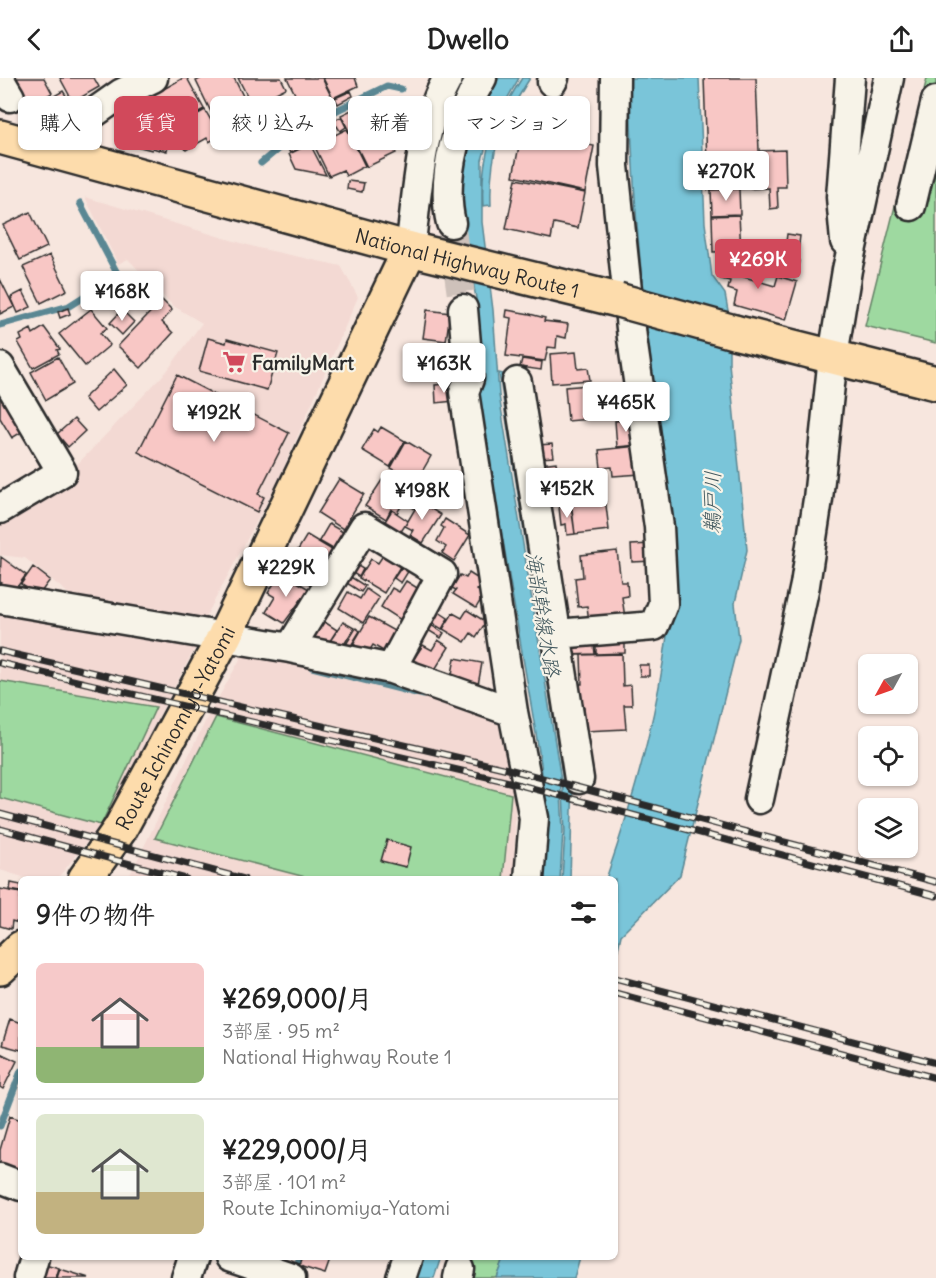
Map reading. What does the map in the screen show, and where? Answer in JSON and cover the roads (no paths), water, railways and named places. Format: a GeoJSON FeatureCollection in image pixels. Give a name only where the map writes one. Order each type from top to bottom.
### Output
{"type":"FeatureCollection","features":[{"type":"Feature","properties":{"kind":"main road","name":"National Highway Route 1"},"geometry":{"type":"LineString","coordinates":[[1,137],[18,141]]}},
{"type":"Feature","properties":{"kind":"main road","name":"National Highway Route 1"},"geometry":{"type":"LineString","coordinates":[[51,150],[410,249],[618,300],[923,380]]}},
{"type":"Feature","properties":{"kind":"main road","name":"Route Ichinomiya-Yatomi"},"geometry":{"type":"LineString","coordinates":[[87,876],[120,829],[224,637],[410,249]]}},
{"type":"Feature","properties":{"kind":"street"},"geometry":{"type":"LineString","coordinates":[[102,107],[122,93],[153,78]]}},
{"type":"Feature","properties":{"kind":"street"},"geometry":{"type":"LineString","coordinates":[[410,249],[428,124],[439,93],[448,78]]}},
{"type":"Feature","properties":{"kind":"street"},"geometry":{"type":"LineString","coordinates":[[451,223],[450,173],[456,134],[467,101],[482,78]]}},
{"type":"Feature","properties":{"kind":"street"},"geometry":{"type":"LineString","coordinates":[[556,634],[654,626],[663,604],[659,528],[632,338],[614,165],[615,78]]}},
{"type":"Feature","properties":{"kind":"street"},"geometry":{"type":"LineString","coordinates":[[847,270],[841,197],[850,78]]}},
{"type":"Feature","properties":{"kind":"street"},"geometry":{"type":"LineString","coordinates":[[759,799],[805,585],[818,499],[833,356],[847,270],[889,78]]}},
{"type":"Feature","properties":{"kind":"street"},"geometry":{"type":"LineString","coordinates":[[911,206],[936,101]]}},
{"type":"Feature","properties":{"kind":"street"},"geometry":{"type":"LineString","coordinates":[[463,309],[470,379],[464,392],[513,712],[534,818],[529,876]]}},
{"type":"Feature","properties":{"kind":"street"},"geometry":{"type":"LineString","coordinates":[[0,367],[62,472],[0,509]]}},
{"type":"Feature","properties":{"kind":"street"},"geometry":{"type":"LineString","coordinates":[[517,382],[579,779]]}},
{"type":"Feature","properties":{"kind":"street"},"geometry":{"type":"LineString","coordinates":[[290,648],[364,527],[442,574],[391,669]]}},
{"type":"Feature","properties":{"kind":"street"},"geometry":{"type":"LineString","coordinates":[[0,600],[290,648],[391,669],[513,712]]}},
{"type":"Feature","properties":{"kind":"street"},"geometry":{"type":"LineString","coordinates":[[0,1178],[18,1185]]}},
{"type":"Feature","properties":{"kind":"street"},"geometry":{"type":"LineString","coordinates":[[28,1278],[33,1260]]}},
{"type":"Feature","properties":{"kind":"street"},"geometry":{"type":"LineString","coordinates":[[186,1278],[192,1260]]}},
{"type":"Feature","properties":{"kind":"street"},"geometry":{"type":"LineString","coordinates":[[238,1260],[291,1278]]}},
{"type":"Feature","properties":{"kind":"street"},"geometry":{"type":"LineString","coordinates":[[401,1278],[407,1260]]}},
{"type":"Feature","properties":{"kind":"water"},"geometry":{"type":"Polygon","coordinates":[[[499,78],[519,78],[509,96],[487,96],[499,78]]]}},
{"type":"Feature","properties":{"kind":"water"},"geometry":{"type":"Polygon","coordinates":[[[522,78],[530,78],[519,96],[512,96],[522,78]]]}},
{"type":"Feature","properties":{"kind":"water","name":"鵜戸川"},"geometry":{"type":"Polygon","coordinates":[[[630,78],[699,78],[705,223],[712,276],[725,294],[729,316],[729,363],[747,550],[735,603],[739,639],[680,875],[621,935],[618,949],[618,876],[607,876],[630,804],[651,724],[666,643],[672,565],[667,486],[639,250],[630,78]]]}},
{"type":"Feature","properties":{"kind":"water"},"geometry":{"type":"Polygon","coordinates":[[[467,150],[485,150],[482,160],[482,222],[493,310],[499,395],[560,774],[563,831],[560,876],[544,876],[547,830],[541,763],[478,394],[476,323],[479,316],[463,222],[461,176],[467,150]]]}},
{"type":"Feature","properties":{"kind":"water"},"geometry":{"type":"Polygon","coordinates":[[[488,150],[496,150],[492,168],[491,205],[483,206],[484,170],[488,150]]]}},
{"type":"Feature","properties":{"kind":"water","name":"海部幹線水路"},"geometry":{"type":"Polygon","coordinates":[[[499,373],[508,375],[573,778],[570,876],[562,876],[565,832],[562,774],[499,373]]]}},
{"type":"Feature","properties":{"kind":"water"},"geometry":{"type":"Polygon","coordinates":[[[423,1260],[440,1260],[434,1278],[417,1278],[423,1260]]]}},
{"type":"Feature","properties":{"kind":"water"},"geometry":{"type":"Polygon","coordinates":[[[504,1260],[579,1260],[574,1278],[497,1278],[504,1260]]]}},
{"type":"Feature","properties":{"kind":"waterway"},"geometry":{"type":"LineString","coordinates":[[261,163],[292,137],[325,116],[387,86],[401,89]]}},
{"type":"Feature","properties":{"kind":"waterway"},"geometry":{"type":"LineString","coordinates":[[0,325],[69,306],[118,275],[80,203]]}},
{"type":"Feature","properties":{"kind":"waterway"},"geometry":{"type":"LineString","coordinates":[[312,667],[424,695]]}},
{"type":"Feature","properties":{"kind":"waterway"},"geometry":{"type":"LineString","coordinates":[[0,1126],[18,1079]]}},
{"type":"Feature","properties":{"kind":"waterway"},"geometry":{"type":"LineString","coordinates":[[296,1268],[298,1260]]}},
{"type":"Feature","properties":{"kind":"tunnel"},"geometry":{"type":"LineString","coordinates":[[451,223],[463,309]]}},
{"type":"Feature","properties":{"kind":"railway"},"geometry":{"type":"LineString","coordinates":[[0,651],[512,770],[936,882]]}},
{"type":"Feature","properties":{"kind":"railway"},"geometry":{"type":"LineString","coordinates":[[0,663],[509,782],[936,896]]}},
{"type":"Feature","properties":{"kind":"railway"},"geometry":{"type":"LineString","coordinates":[[0,814],[233,876]]}},
{"type":"Feature","properties":{"kind":"railway"},"geometry":{"type":"LineString","coordinates":[[0,829],[175,876]]}},
{"type":"Feature","properties":{"kind":"railway"},"geometry":{"type":"LineString","coordinates":[[618,979],[936,1063]]}},
{"type":"Feature","properties":{"kind":"railway"},"geometry":{"type":"LineString","coordinates":[[618,994],[936,1078]]}},
{"type":"Feature","properties":{"kind":"place","name":"FamilyMart"},"geometry":{"type":"Point","coordinates":[234,362]}}]}
